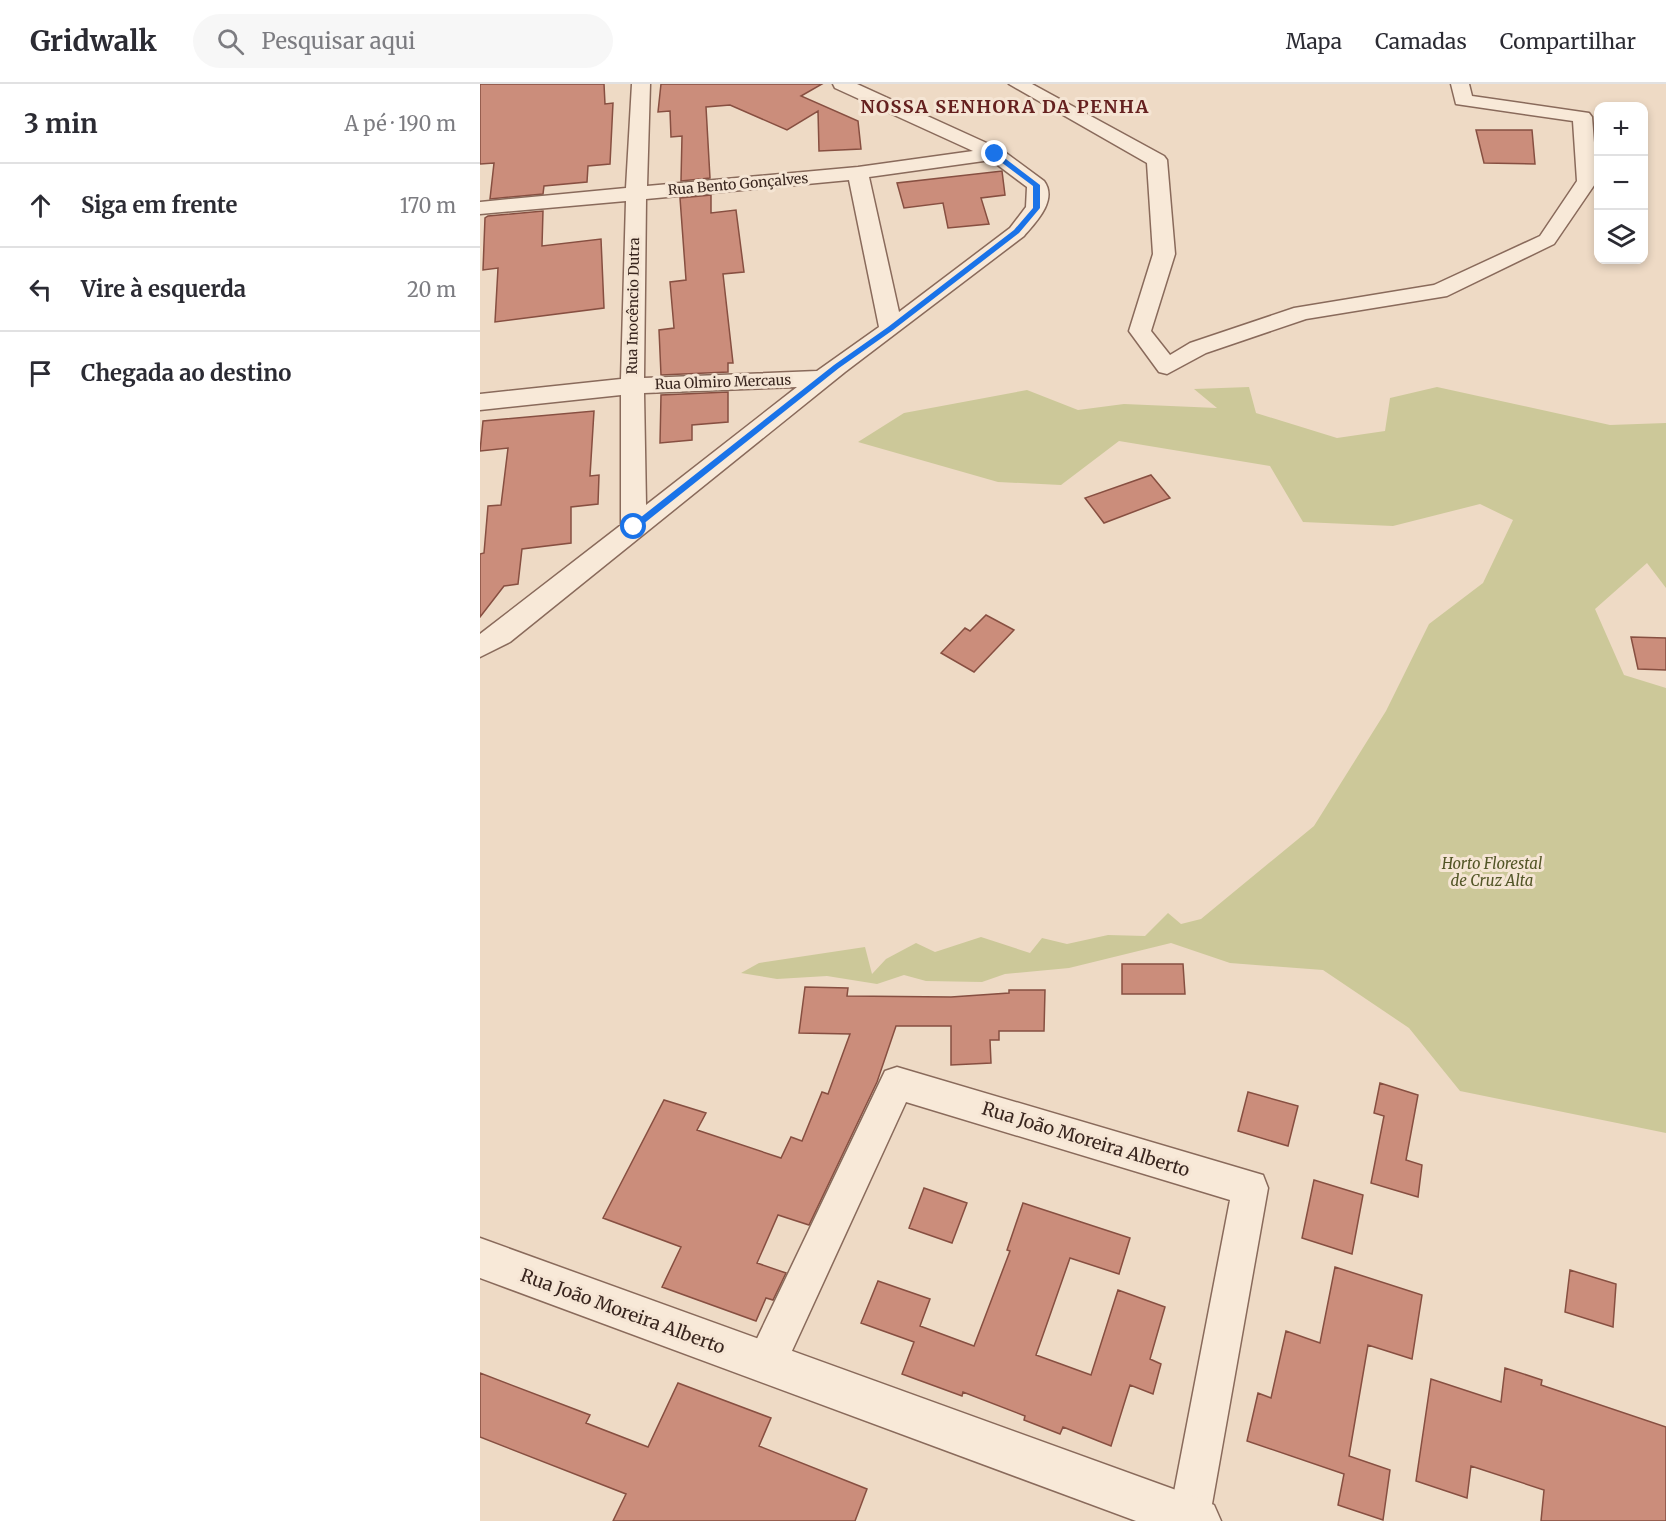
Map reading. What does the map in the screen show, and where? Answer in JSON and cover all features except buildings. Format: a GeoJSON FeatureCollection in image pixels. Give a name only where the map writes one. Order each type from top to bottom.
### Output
{"type":"FeatureCollection","features":[{"type":"Feature","properties":{"kind":"street","name":"Rua Inocêncio Dutra"},"geometry":{"type":"LineString","coordinates":[[634,527],[631,386],[640,84]]}},
{"type":"Feature","properties":{"kind":"street"},"geometry":{"type":"LineString","coordinates":[[480,647],[500,635],[823,378],[1017,232],[1036,208],[1036,185],[995,154],[842,84]]}},
{"type":"Feature","properties":{"kind":"street"},"geometry":{"type":"LineString","coordinates":[[1018,84],[1157,160],[1164,254],[1140,331],[1167,366],[1198,348],[1302,313],[1439,291],[1547,240],[1587,181],[1582,117],[1463,100],[1460,84]]}},
{"type":"Feature","properties":{"kind":"street","name":"Rua Bento Gonçalves"},"geometry":{"type":"LineString","coordinates":[[480,208],[858,174],[995,154]]}},
{"type":"Feature","properties":{"kind":"street"},"geometry":{"type":"LineString","coordinates":[[858,174],[891,329]]}},
{"type":"Feature","properties":{"kind":"street","name":"Rua Olmiro Mercaus"},"geometry":{"type":"LineString","coordinates":[[480,402],[631,386],[823,378]]}},
{"type":"Feature","properties":{"kind":"street","name":"Rua João Moreira Alberto"},"geometry":{"type":"LineString","coordinates":[[480,1258],[766,1363],[1194,1520],[1250,1188],[897,1083],[766,1363]]}},
{"type":"Feature","properties":{"kind":"green space","name":"Horto Florestal de Cruz Alta"},"geometry":{"type":"Polygon","coordinates":[[[1249,387],[1256,413],[1337,438],[1385,431],[1390,398],[1437,387],[1610,425],[1666,423],[1666,588],[1647,563],[1595,609],[1624,675],[1666,688],[1666,1133],[1460,1091],[1409,1028],[1323,970],[1230,963],[1171,943],[1069,968],[1005,974],[982,982],[926,981],[904,975],[877,984],[827,976],[777,979],[741,973],[759,963],[865,947],[872,974],[886,959],[916,943],[935,952],[981,937],[1030,953],[1042,938],[1067,944],[1108,935],[1145,936],[1168,913],[1181,924],[1201,919],[1314,826],[1386,711],[1429,624],[1483,583],[1513,520],[1480,504],[1393,526],[1303,522],[1270,466],[1119,441],[1061,485],[998,482],[858,442],[904,413],[1027,390],[1078,410],[1124,404],[1217,408],[1194,389],[1249,387]]]}},
{"type":"Feature","properties":{"kind":"district","name":"NOSSA SENHORA DA PENHA"},"geometry":{"type":"Point","coordinates":[1005,106]}},
{"type":"Feature","properties":{"kind":"route"},"geometry":{"type":"LineString","coordinates":[[634,527],[837,367],[891,329],[1017,232],[1036,208],[1036,185],[995,154]]}}]}
